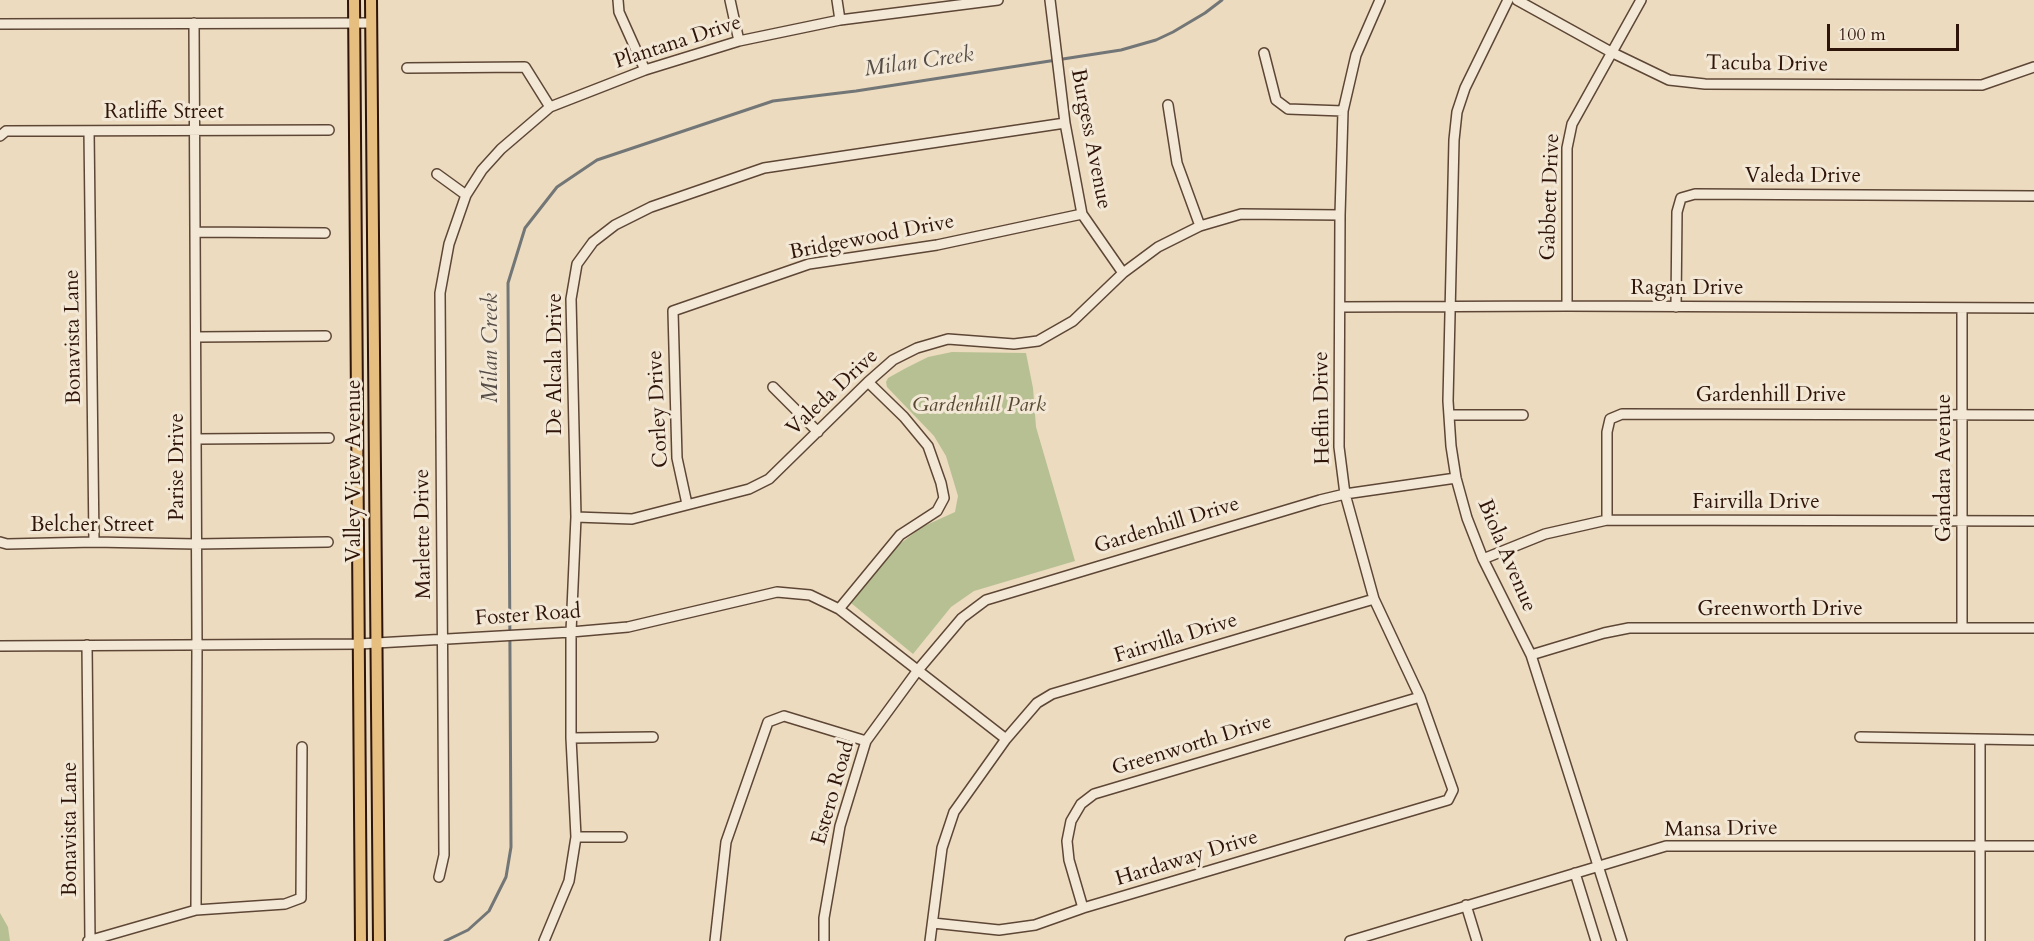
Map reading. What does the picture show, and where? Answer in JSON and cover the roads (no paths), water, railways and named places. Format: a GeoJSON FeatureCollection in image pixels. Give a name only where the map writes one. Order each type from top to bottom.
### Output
{"type":"FeatureCollection","features":[{"type":"Feature","properties":{"kind":"main road","name":"Valley View Avenue"},"geometry":{"type":"LineString","coordinates":[[354,0],[361,941]]}},
{"type":"Feature","properties":{"kind":"main road","name":"Valley View Avenue"},"geometry":{"type":"LineString","coordinates":[[371,0],[379,941]]}},
{"type":"Feature","properties":{"kind":"street"},"geometry":{"type":"LineString","coordinates":[[618,0],[619,12],[645,70]]}},
{"type":"Feature","properties":{"kind":"street"},"geometry":{"type":"LineString","coordinates":[[730,0],[739,41]]}},
{"type":"Feature","properties":{"kind":"street"},"geometry":{"type":"LineString","coordinates":[[837,0],[840,21]]}},
{"type":"Feature","properties":{"kind":"street","name":"Plantana Drive"},"geometry":{"type":"LineString","coordinates":[[550,107],[645,70],[739,41],[840,21],[947,4],[998,0]]}},
{"type":"Feature","properties":{"kind":"street","name":"Burgess Avenue"},"geometry":{"type":"LineString","coordinates":[[1050,0],[1065,123],[1082,214],[1123,273]]}},
{"type":"Feature","properties":{"kind":"street","name":"Heflin Drive"},"geometry":{"type":"LineString","coordinates":[[1380,0],[1356,55],[1343,111],[1339,447],[1345,494],[1374,599],[1420,697],[1453,790],[1448,800]]}},
{"type":"Feature","properties":{"kind":"street","name":"Biola Avenue"},"geometry":{"type":"LineString","coordinates":[[1508,0],[1465,88],[1457,112],[1454,140],[1449,415],[1456,478],[1467,518],[1483,559],[1531,656],[1622,941]]}},
{"type":"Feature","properties":{"kind":"street","name":"Tacuba Drive"},"geometry":{"type":"LineString","coordinates":[[1517,0],[1611,52],[1669,80],[1705,84],[1982,85],[2034,67]]}},
{"type":"Feature","properties":{"kind":"street","name":"Gabbett Drive"},"geometry":{"type":"LineString","coordinates":[[1567,306],[1567,148],[1572,124],[1641,0]]}},
{"type":"Feature","properties":{"kind":"street","name":"Parise Drive"},"geometry":{"type":"LineString","coordinates":[[194,23],[196,910]]}},
{"type":"Feature","properties":{"kind":"street"},"geometry":{"type":"LineString","coordinates":[[0,24],[371,23]]}},
{"type":"Feature","properties":{"kind":"street"},"geometry":{"type":"LineString","coordinates":[[1264,53],[1276,100],[1288,109],[1343,111]]}},
{"type":"Feature","properties":{"kind":"street"},"geometry":{"type":"LineString","coordinates":[[407,68],[525,67],[550,107]]}},
{"type":"Feature","properties":{"kind":"street"},"geometry":{"type":"LineString","coordinates":[[1168,105],[1177,163],[1200,226]]}},
{"type":"Feature","properties":{"kind":"street","name":"Marlette Drive"},"geometry":{"type":"LineString","coordinates":[[439,877],[444,855],[440,293],[449,244],[466,195],[482,170],[501,149],[550,107]]}},
{"type":"Feature","properties":{"kind":"street","name":"De Alcala Drive"},"geometry":{"type":"LineString","coordinates":[[544,941],[569,881],[576,837],[571,738],[571,632],[576,517],[571,299],[577,264],[593,242],[615,225],[651,207],[764,168],[1065,123]]}},
{"type":"Feature","properties":{"kind":"street","name":"Ratliffe Street"},"geometry":{"type":"LineString","coordinates":[[0,136],[6,131],[329,130]]}},
{"type":"Feature","properties":{"kind":"street","name":"Bonavista Lane"},"geometry":{"type":"LineString","coordinates":[[89,131],[94,542]]}},
{"type":"Feature","properties":{"kind":"street"},"geometry":{"type":"LineString","coordinates":[[437,174],[466,195]]}},
{"type":"Feature","properties":{"kind":"street","name":"Valeda Drive"},"geometry":{"type":"LineString","coordinates":[[1676,307],[1677,212],[1681,198],[1695,194],[2034,196]]}},
{"type":"Feature","properties":{"kind":"street","name":"Bridgewood Drive"},"geometry":{"type":"LineString","coordinates":[[673,311],[809,264],[937,245],[1082,214]]}},
{"type":"Feature","properties":{"kind":"street","name":"Valeda Drive"},"geometry":{"type":"LineString","coordinates":[[576,517],[632,519],[749,489],[769,479],[893,360],[917,348],[948,339],[1014,344],[1038,341],[1073,321],[1123,273],[1158,247],[1200,226],[1241,214],[1340,215]]}},
{"type":"Feature","properties":{"kind":"street"},"geometry":{"type":"LineString","coordinates":[[196,232],[325,233]]}},
{"type":"Feature","properties":{"kind":"street","name":"Ragan Drive"},"geometry":{"type":"LineString","coordinates":[[1340,307],[2034,308]]}},
{"type":"Feature","properties":{"kind":"street","name":"Gandara Avenue"},"geometry":{"type":"LineString","coordinates":[[1962,308],[1962,628]]}},
{"type":"Feature","properties":{"kind":"street","name":"Corley Drive"},"geometry":{"type":"LineString","coordinates":[[673,311],[677,458],[687,504]]}},
{"type":"Feature","properties":{"kind":"street"},"geometry":{"type":"LineString","coordinates":[[196,338],[326,336]]}},
{"type":"Feature","properties":{"kind":"street"},"geometry":{"type":"LineString","coordinates":[[839,609],[900,535],[937,511],[944,498],[928,446],[904,417],[868,382]]}},
{"type":"Feature","properties":{"kind":"street"},"geometry":{"type":"LineString","coordinates":[[773,387],[818,432]]}},
{"type":"Feature","properties":{"kind":"street","name":"Gardenhill Drive"},"geometry":{"type":"LineString","coordinates":[[1607,520],[1607,432],[1610,419],[1622,414],[2034,415]]}},
{"type":"Feature","properties":{"kind":"street"},"geometry":{"type":"LineString","coordinates":[[1449,415],[1523,415]]}},
{"type":"Feature","properties":{"kind":"street"},"geometry":{"type":"LineString","coordinates":[[196,439],[328,438]]}},
{"type":"Feature","properties":{"kind":"street","name":"Gardenhill Drive"},"geometry":{"type":"LineString","coordinates":[[918,670],[962,618],[986,600],[1263,515],[1345,494],[1456,478]]}},
{"type":"Feature","properties":{"kind":"street","name":"Fairvilla Drive"},"geometry":{"type":"LineString","coordinates":[[1483,559],[1545,534],[1607,520],[2034,521]]}},
{"type":"Feature","properties":{"kind":"street","name":"Belcher Street"},"geometry":{"type":"LineString","coordinates":[[0,542],[7,544],[328,542]]}},
{"type":"Feature","properties":{"kind":"street","name":"Foster Road"},"geometry":{"type":"LineString","coordinates":[[0,646],[359,644],[444,640],[628,627],[777,592],[810,595],[839,609],[1006,739]]}},
{"type":"Feature","properties":{"kind":"street","name":"Fairvilla Drive"},"geometry":{"type":"LineString","coordinates":[[930,941],[942,848],[954,812],[1006,739],[1037,703],[1052,694],[1374,599]]}},
{"type":"Feature","properties":{"kind":"street","name":"Greenworth Drive"},"geometry":{"type":"LineString","coordinates":[[1531,656],[1604,633],[1629,628],[2034,628]]}},
{"type":"Feature","properties":{"kind":"street","name":"Bonavista Lane"},"geometry":{"type":"LineString","coordinates":[[87,645],[89,941]]}},
{"type":"Feature","properties":{"kind":"street","name":"Estero Road"},"geometry":{"type":"LineString","coordinates":[[824,941],[824,918],[840,826],[866,741],[918,670]]}},
{"type":"Feature","properties":{"kind":"street","name":"Greenworth Drive"},"geometry":{"type":"LineString","coordinates":[[1083,908],[1069,860],[1067,841],[1071,821],[1081,804],[1094,794],[1420,697]]}},
{"type":"Feature","properties":{"kind":"street"},"geometry":{"type":"LineString","coordinates":[[715,941],[726,842],[768,722],[784,716],[866,741]]}},
{"type":"Feature","properties":{"kind":"street"},"geometry":{"type":"LineString","coordinates":[[571,738],[653,737]]}},
{"type":"Feature","properties":{"kind":"street"},"geometry":{"type":"LineString","coordinates":[[1860,737],[2034,740]]}},
{"type":"Feature","properties":{"kind":"street"},"geometry":{"type":"LineString","coordinates":[[1980,740],[1980,941]]}},
{"type":"Feature","properties":{"kind":"street"},"geometry":{"type":"LineString","coordinates":[[89,941],[196,910],[285,904],[301,898],[302,747]]}},
{"type":"Feature","properties":{"kind":"street","name":"Hardaway Drive"},"geometry":{"type":"LineString","coordinates":[[933,923],[999,930],[1035,925],[1083,908],[1448,800]]}},
{"type":"Feature","properties":{"kind":"street"},"geometry":{"type":"LineString","coordinates":[[576,837],[622,837]]}},
{"type":"Feature","properties":{"kind":"street","name":"Mansa Drive"},"geometry":{"type":"LineString","coordinates":[[1350,941],[1666,846],[2034,846]]}},
{"type":"Feature","properties":{"kind":"street"},"geometry":{"type":"LineString","coordinates":[[1575,873],[1596,941]]}},
{"type":"Feature","properties":{"kind":"street"},"geometry":{"type":"LineString","coordinates":[[1466,905],[1477,941]]}},
{"type":"Feature","properties":{"kind":"waterway","name":"Milan Creek"},"geometry":{"type":"LineString","coordinates":[[445,941],[468,930],[489,911],[506,877],[511,847],[508,283],[525,228],[557,187],[597,160],[773,101],[856,91],[1121,50],[1156,40],[1173,32],[1222,0]]}},
{"type":"Feature","properties":{"kind":"park label","name":"Gardenhill Park"},"geometry":{"type":"Point","coordinates":[979,406]}}]}
